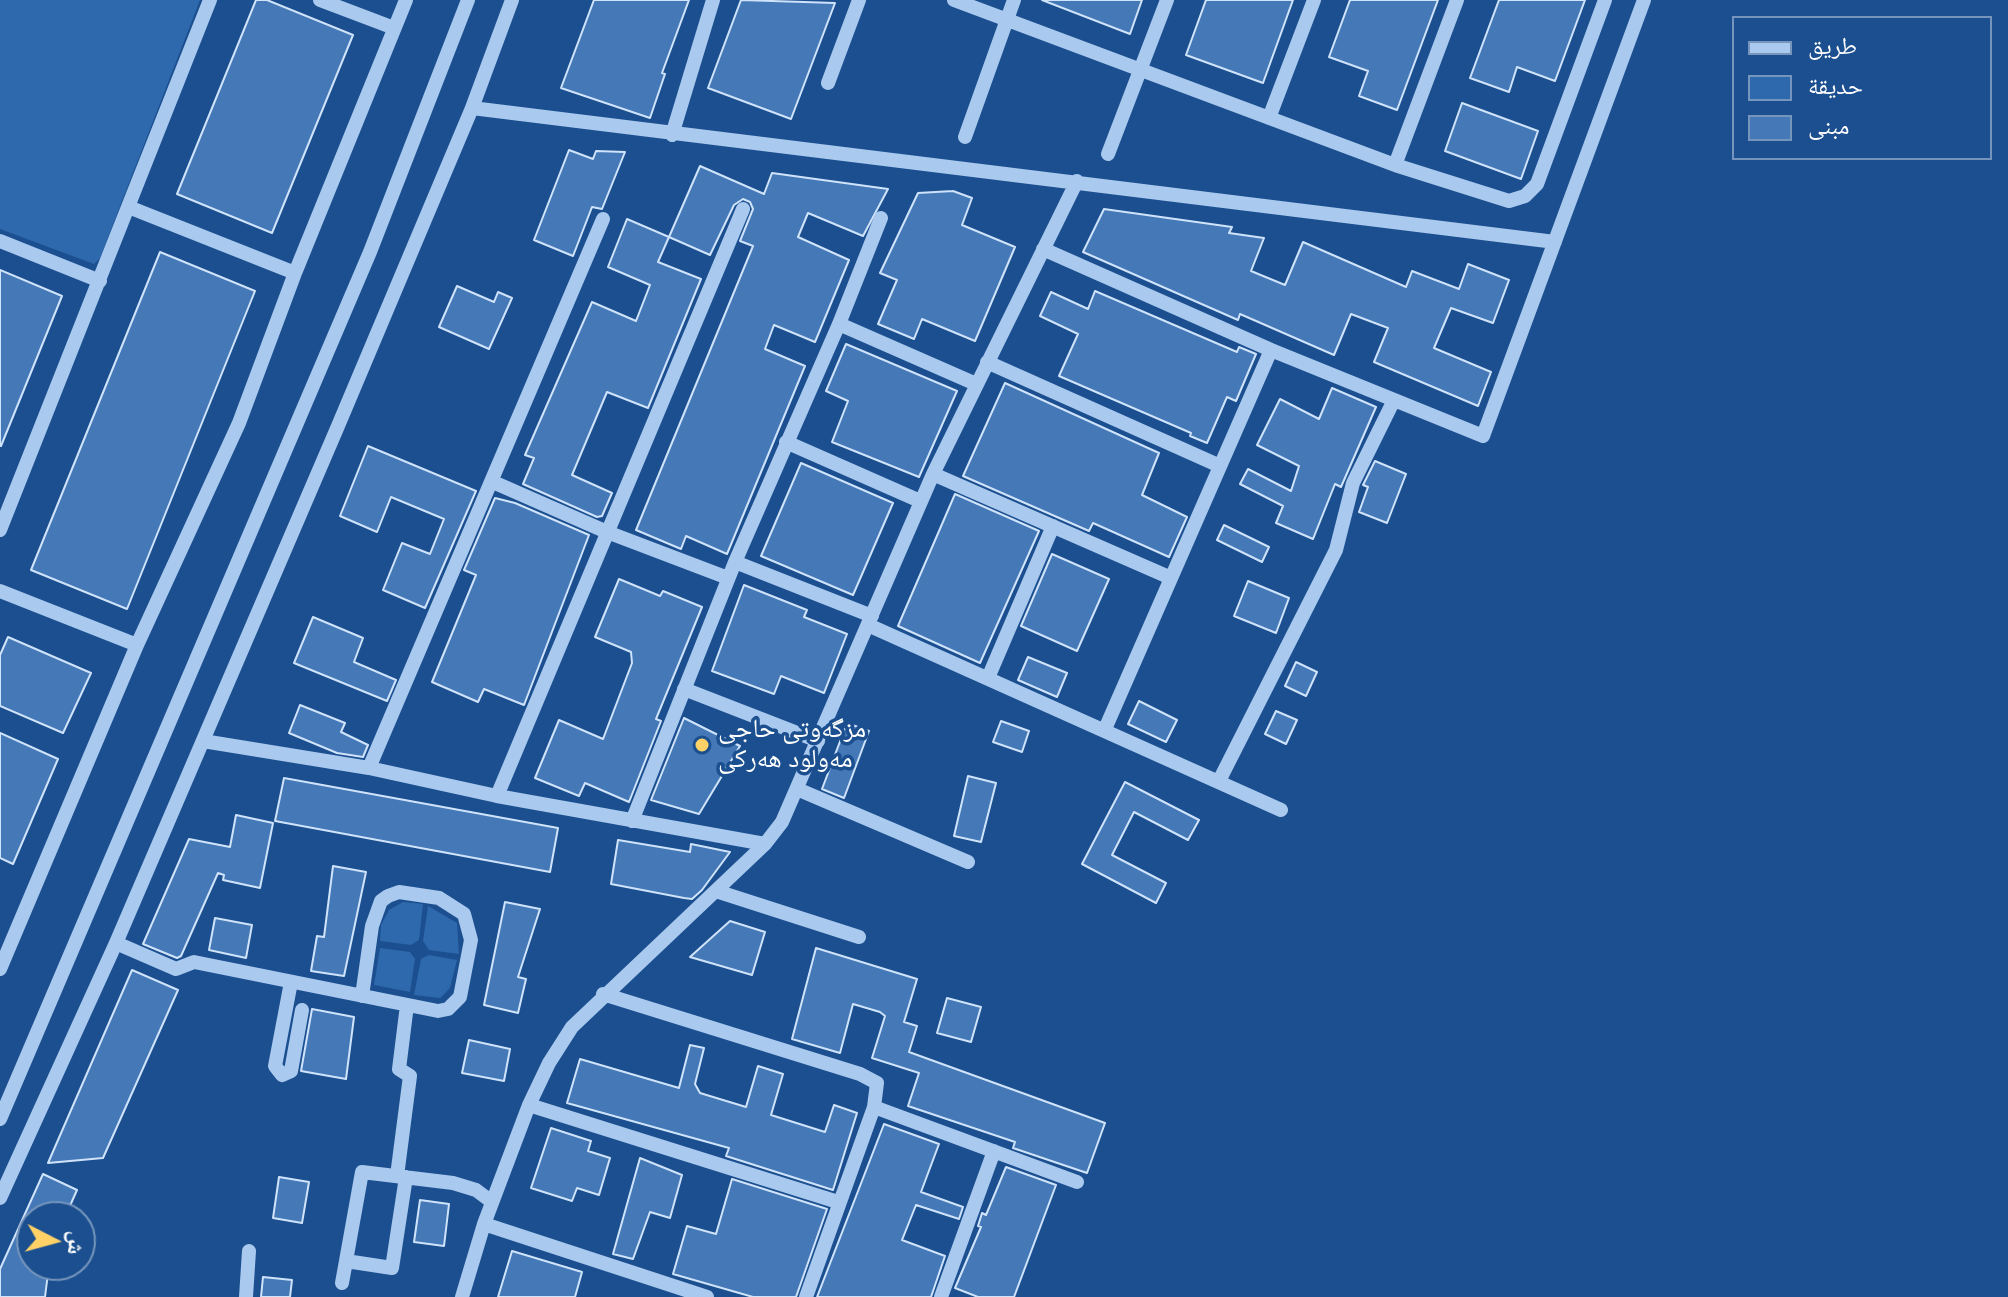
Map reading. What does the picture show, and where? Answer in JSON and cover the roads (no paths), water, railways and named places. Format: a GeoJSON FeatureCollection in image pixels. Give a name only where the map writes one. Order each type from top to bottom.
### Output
{"type":"FeatureCollection","features":[{"type":"Feature","properties":{"kind":"street"},"geometry":{"type":"LineString","coordinates":[[0,530],[131,208],[210,0]]}},
{"type":"Feature","properties":{"kind":"street"},"geometry":{"type":"LineString","coordinates":[[320,0],[394,28]]}},
{"type":"Feature","properties":{"kind":"street"},"geometry":{"type":"LineString","coordinates":[[0,969],[137,645],[239,423],[295,273],[406,0]]}},
{"type":"Feature","properties":{"kind":"street"},"geometry":{"type":"LineString","coordinates":[[0,1119],[370,252],[468,0]]}},
{"type":"Feature","properties":{"kind":"street"},"geometry":{"type":"LineString","coordinates":[[0,1198],[116,943],[203,741],[472,108],[512,0]]}},
{"type":"Feature","properties":{"kind":"street"},"geometry":{"type":"LineString","coordinates":[[672,135],[713,0]]}},
{"type":"Feature","properties":{"kind":"street"},"geometry":{"type":"LineString","coordinates":[[828,83],[859,0]]}},
{"type":"Feature","properties":{"kind":"street"},"geometry":{"type":"LineString","coordinates":[[954,0],[1395,165],[1501,201],[1525,196],[1537,184],[1605,0]]}},
{"type":"Feature","properties":{"kind":"street"},"geometry":{"type":"LineString","coordinates":[[965,137],[1014,0]]}},
{"type":"Feature","properties":{"kind":"street"},"geometry":{"type":"LineString","coordinates":[[1108,154],[1167,0]]}},
{"type":"Feature","properties":{"kind":"street"},"geometry":{"type":"LineString","coordinates":[[1269,118],[1314,0]]}},
{"type":"Feature","properties":{"kind":"street"},"geometry":{"type":"LineString","coordinates":[[1395,165],[1457,0]]}},
{"type":"Feature","properties":{"kind":"street"},"geometry":{"type":"LineString","coordinates":[[1043,249],[1271,350],[1483,436],[1644,0]]}},
{"type":"Feature","properties":{"kind":"street"},"geometry":{"type":"LineString","coordinates":[[472,108],[1555,242]]}},
{"type":"Feature","properties":{"kind":"street"},"geometry":{"type":"LineString","coordinates":[[462,1297],[484,1224],[529,1105],[564,1039],[603,994],[765,844],[782,822],[920,501],[1077,181]]}},
{"type":"Feature","properties":{"kind":"street"},"geometry":{"type":"LineString","coordinates":[[131,208],[295,273]]}},
{"type":"Feature","properties":{"kind":"street"},"geometry":{"type":"LineString","coordinates":[[497,796],[743,209]]}},
{"type":"Feature","properties":{"kind":"street"},"geometry":{"type":"LineString","coordinates":[[632,821],[728,578],[839,324],[881,218]]}},
{"type":"Feature","properties":{"kind":"street"},"geometry":{"type":"LineString","coordinates":[[369,768],[603,219]]}},
{"type":"Feature","properties":{"kind":"street"},"geometry":{"type":"LineString","coordinates":[[0,241],[100,281]]}},
{"type":"Feature","properties":{"kind":"street"},"geometry":{"type":"LineString","coordinates":[[839,324],[976,384]]}},
{"type":"Feature","properties":{"kind":"street"},"geometry":{"type":"LineString","coordinates":[[1105,729],[1271,350]]}},
{"type":"Feature","properties":{"kind":"street"},"geometry":{"type":"LineString","coordinates":[[987,362],[1220,466]]}},
{"type":"Feature","properties":{"kind":"street"},"geometry":{"type":"LineString","coordinates":[[1219,781],[1336,550],[1353,483],[1394,400]]}},
{"type":"Feature","properties":{"kind":"street"},"geometry":{"type":"LineString","coordinates":[[786,442],[920,501]]}},
{"type":"Feature","properties":{"kind":"street"},"geometry":{"type":"LineString","coordinates":[[933,474],[1171,578]]}},
{"type":"Feature","properties":{"kind":"street"},"geometry":{"type":"LineString","coordinates":[[493,482],[607,532],[728,578]]}},
{"type":"Feature","properties":{"kind":"street"},"geometry":{"type":"LineString","coordinates":[[988,678],[1053,526]]}},
{"type":"Feature","properties":{"kind":"street"},"geometry":{"type":"LineString","coordinates":[[735,562],[870,620],[988,678],[1281,810]]}},
{"type":"Feature","properties":{"kind":"street"},"geometry":{"type":"LineString","coordinates":[[0,591],[137,645]]}},
{"type":"Feature","properties":{"kind":"street"},"geometry":{"type":"LineString","coordinates":[[684,689],[818,741]]}},
{"type":"Feature","properties":{"kind":"street"},"geometry":{"type":"LineString","coordinates":[[203,741],[369,768],[497,796],[765,844]]}},
{"type":"Feature","properties":{"kind":"street"},"geometry":{"type":"LineString","coordinates":[[797,789],[968,862]]}},
{"type":"Feature","properties":{"kind":"street"},"geometry":{"type":"LineString","coordinates":[[716,891],[859,937]]}},
{"type":"Feature","properties":{"kind":"street"},"geometry":{"type":"LineString","coordinates":[[116,943],[176,969],[194,962],[291,982],[438,1011],[448,1009],[460,997],[471,929],[464,914],[439,898],[399,892],[381,901],[372,926],[362,996]]}},
{"type":"Feature","properties":{"kind":"street"},"geometry":{"type":"LineString","coordinates":[[291,982],[275,1066],[282,1075],[291,1071],[302,1010]]}},
{"type":"Feature","properties":{"kind":"street"},"geometry":{"type":"LineString","coordinates":[[603,994],[873,1079],[878,1090],[874,1107],[806,1297]]}},
{"type":"Feature","properties":{"kind":"street"},"geometry":{"type":"LineString","coordinates":[[346,1261],[392,1268],[410,1076],[399,1069],[407,1005]]}},
{"type":"Feature","properties":{"kind":"street"},"geometry":{"type":"LineString","coordinates":[[529,1105],[838,1202]]}},
{"type":"Feature","properties":{"kind":"street"},"geometry":{"type":"LineString","coordinates":[[874,1107],[1077,1182]]}},
{"type":"Feature","properties":{"kind":"street"},"geometry":{"type":"LineString","coordinates":[[941,1297],[994,1151]]}},
{"type":"Feature","properties":{"kind":"street"},"geometry":{"type":"LineString","coordinates":[[342,1283],[362,1172],[476,1190],[492,1202]]}},
{"type":"Feature","properties":{"kind":"street"},"geometry":{"type":"LineString","coordinates":[[484,1224],[707,1297]]}},
{"type":"Feature","properties":{"kind":"street"},"geometry":{"type":"LineString","coordinates":[[246,1297],[249,1251]]}},
{"type":"Feature","properties":{"kind":"place","name":"مزگەوتی حاجی مەولود هەرکی"},"geometry":{"type":"Point","coordinates":[702,745]}}]}
